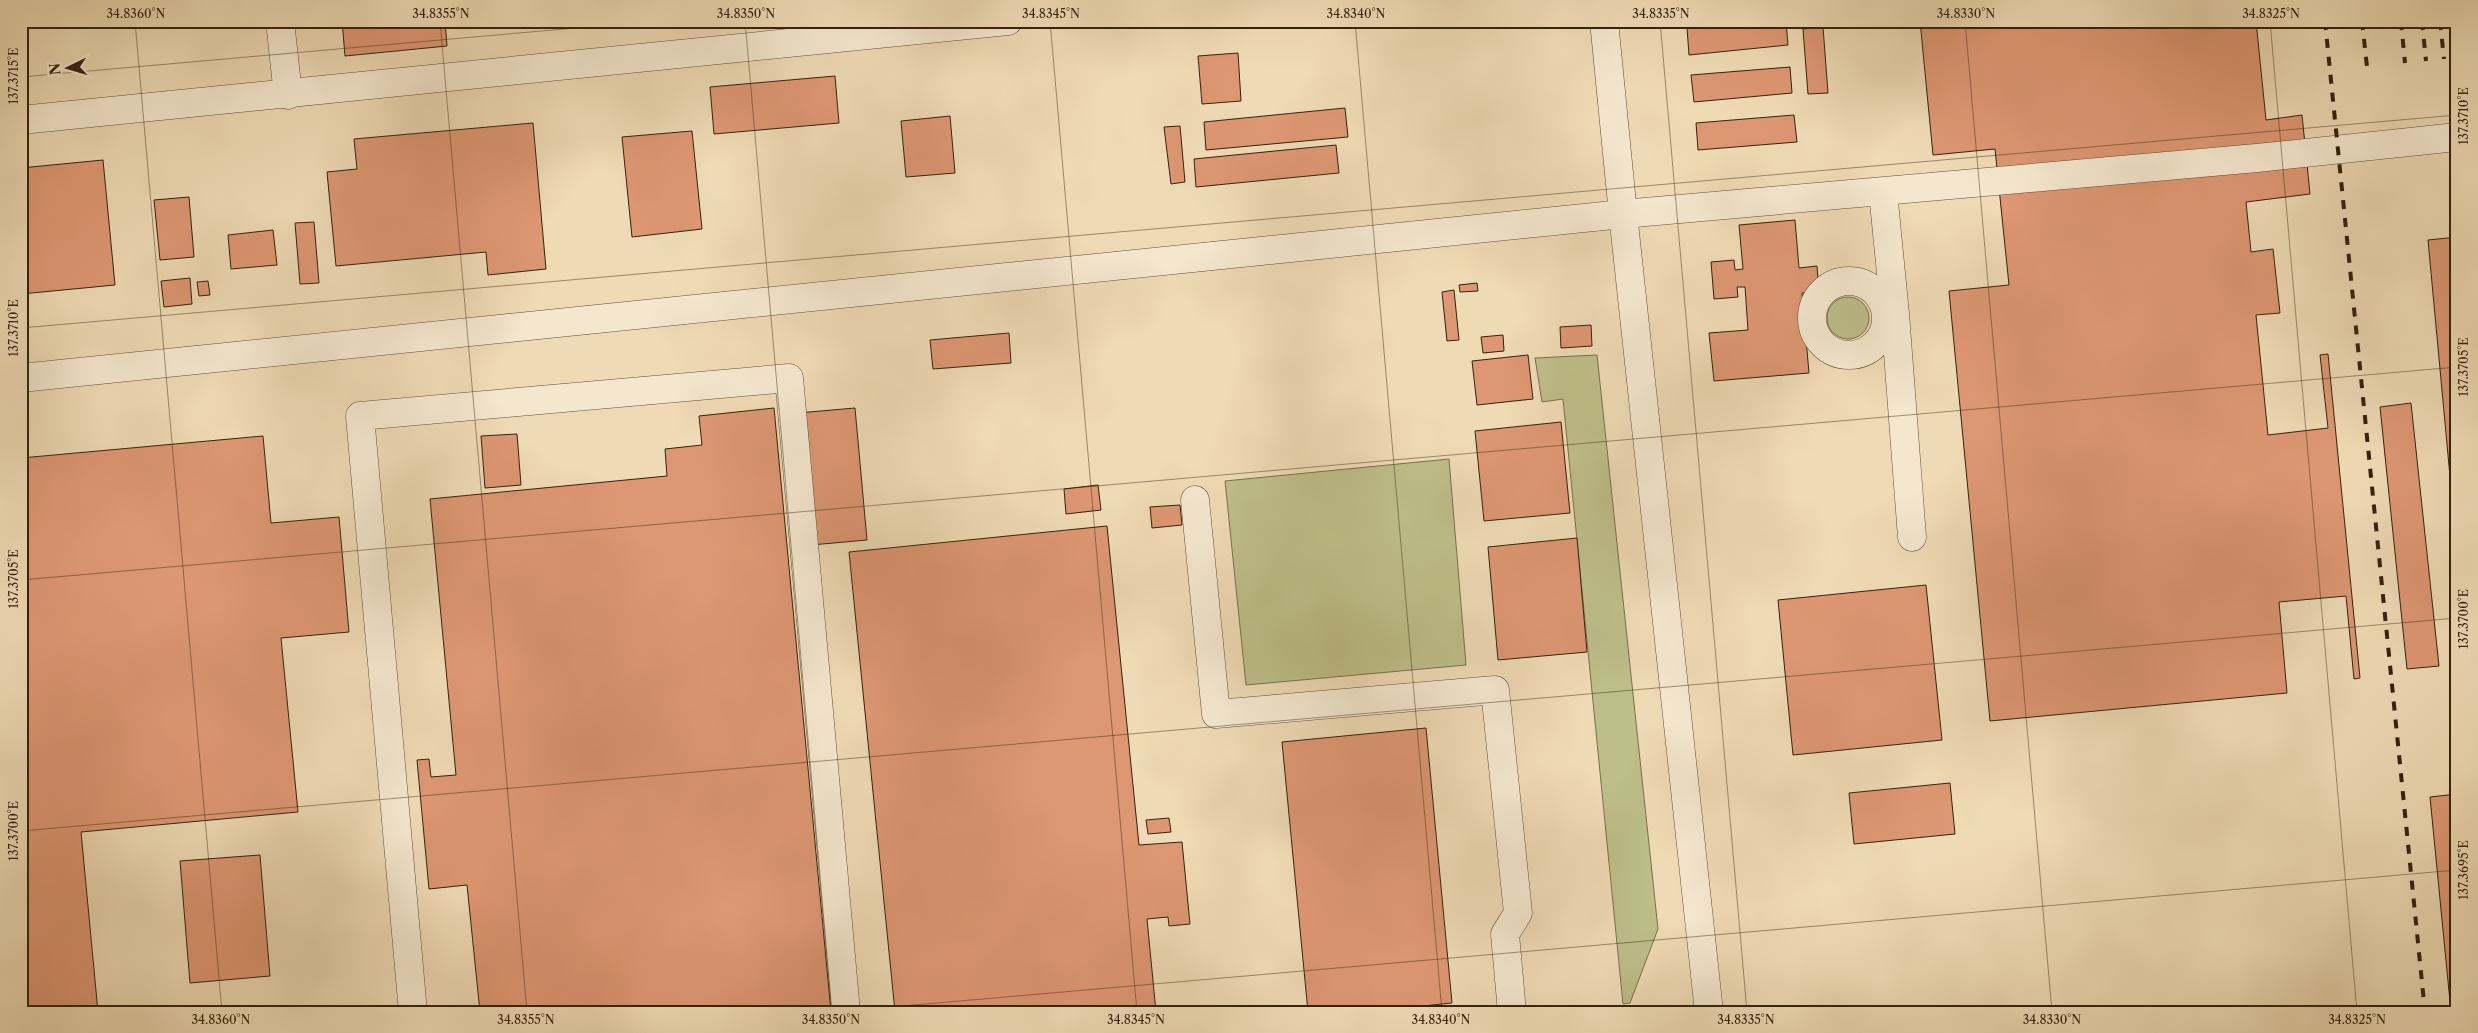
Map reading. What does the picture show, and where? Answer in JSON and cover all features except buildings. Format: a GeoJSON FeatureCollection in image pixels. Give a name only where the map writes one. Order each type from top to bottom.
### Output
{"type":"FeatureCollection","features":[{"type":"Feature","properties":{"kind":"street"},"geometry":{"type":"LineString","coordinates":[[280,21],[288,95]]}},
{"type":"Feature","properties":{"kind":"street"},"geometry":{"type":"LineString","coordinates":[[21,120],[288,95],[1008,21]]}},
{"type":"Feature","properties":{"kind":"street"},"geometry":{"type":"LineString","coordinates":[[1604,21],[1709,1012]]}},
{"type":"Feature","properties":{"kind":"street"},"geometry":{"type":"LineString","coordinates":[[21,378],[1623,214],[1883,192],[2457,137]]}},
{"type":"Feature","properties":{"kind":"street"},"geometry":{"type":"LineString","coordinates":[[1883,192],[1891,315],[1912,537]]}},
{"type":"Feature","properties":{"kind":"street"},"geometry":{"type":"LineString","coordinates":[[413,1012],[360,416],[789,378],[846,1012]]}},
{"type":"Feature","properties":{"kind":"street"},"geometry":{"type":"LineString","coordinates":[[1195,500],[1216,714],[1495,690],[1518,913],[1505,934],[1512,1012]]}},
{"type":"Feature","properties":{"kind":"green space"},"geometry":{"type":"Polygon","coordinates":[[[1852,297],[1860,300],[1866,306],[1869,318],[1866,330],[1860,336],[1844,339],[1836,336],[1830,330],[1827,314],[1830,306],[1836,300],[1852,297]]]}},
{"type":"Feature","properties":{"kind":"green space"},"geometry":{"type":"Polygon","coordinates":[[[1597,355],[1658,929],[1630,1003],[1623,1004],[1563,399],[1542,402],[1535,358],[1597,355]]]}},
{"type":"Feature","properties":{"kind":"green space"},"geometry":{"type":"Polygon","coordinates":[[[1449,459],[1466,665],[1246,685],[1225,481],[1449,459]]]}},
{"type":"Feature","properties":{"kind":"railway"},"geometry":{"type":"LineString","coordinates":[[2325,21],[2425,1012]]}},
{"type":"Feature","properties":{"kind":"railway"},"geometry":{"type":"LineString","coordinates":[[2362,21],[2367,67]]}},
{"type":"Feature","properties":{"kind":"railway"},"geometry":{"type":"LineString","coordinates":[[2401,21],[2405,63]]}},
{"type":"Feature","properties":{"kind":"railway"},"geometry":{"type":"LineString","coordinates":[[2422,21],[2426,61]]}},
{"type":"Feature","properties":{"kind":"railway"},"geometry":{"type":"LineString","coordinates":[[2440,21],[2444,59]]}}]}
